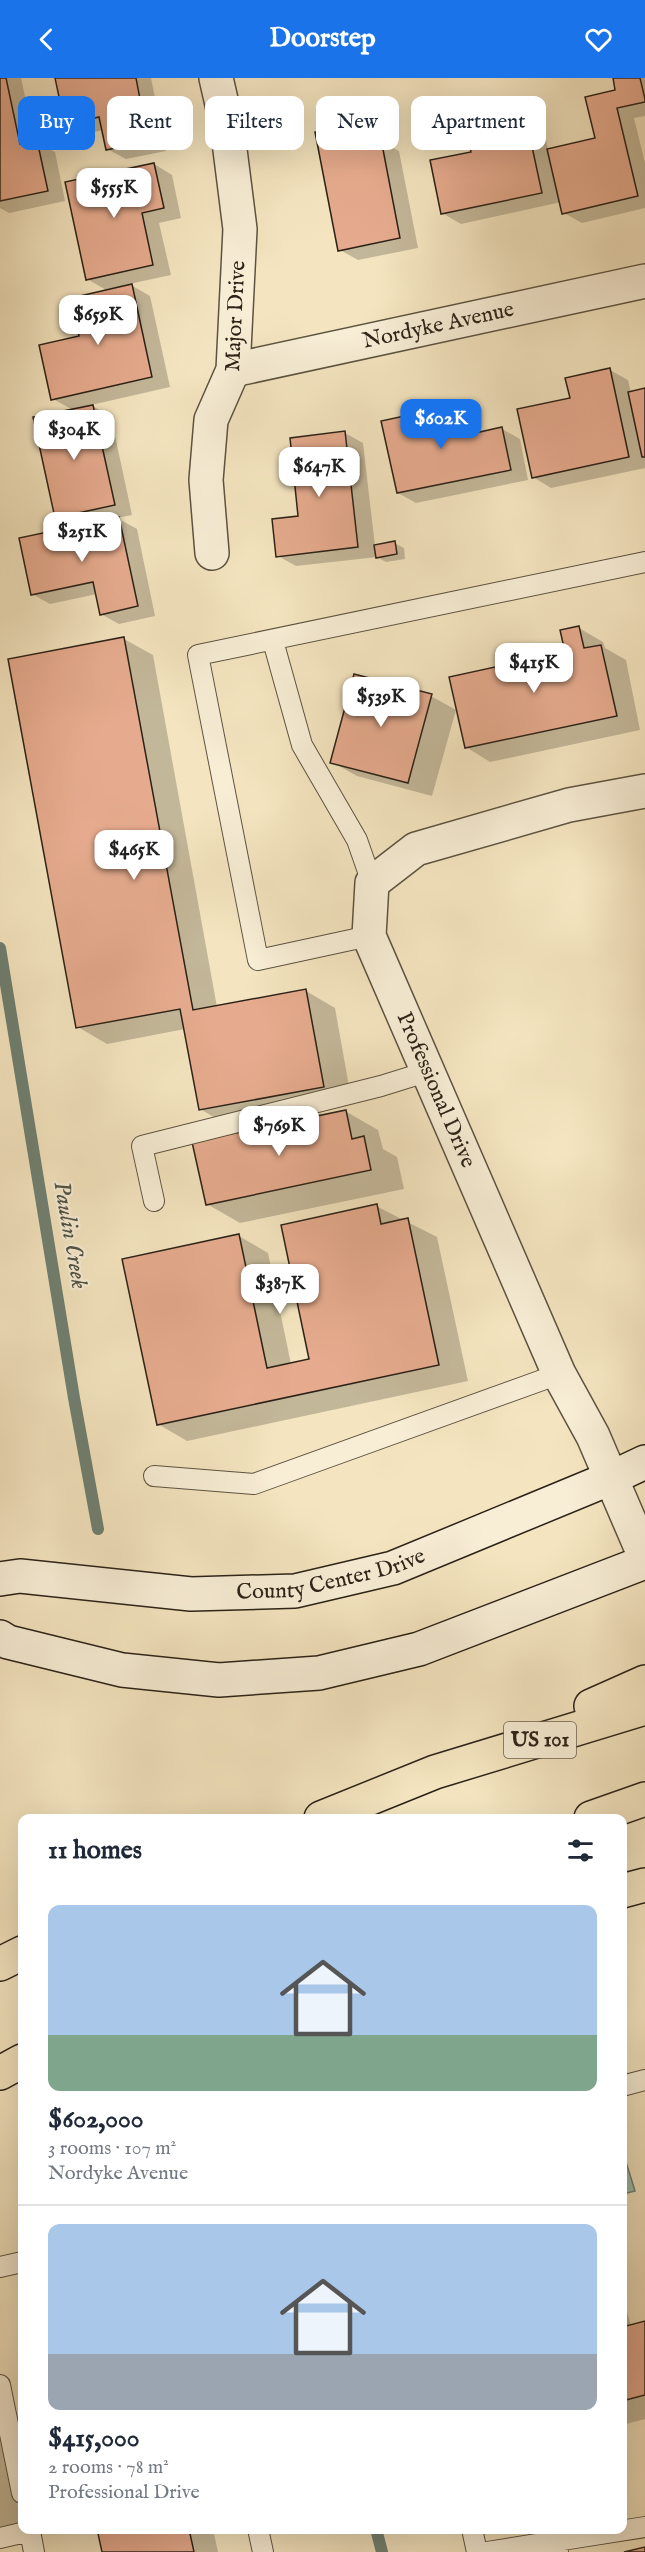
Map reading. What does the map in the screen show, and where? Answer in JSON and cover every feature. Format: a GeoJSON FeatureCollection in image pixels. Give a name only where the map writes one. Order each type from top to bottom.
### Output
{"type":"FeatureCollection","features":[{"type":"Feature","properties":{"kind":"highway"},"geometry":{"type":"LineString","coordinates":[[435,1772],[645,1682]]}},
{"type":"Feature","properties":{"kind":"highway","name":"US 101"},"geometry":{"type":"LineString","coordinates":[[331,1814],[435,1772],[645,1708]]}},
{"type":"Feature","properties":{"kind":"highway"},"geometry":{"type":"LineString","coordinates":[[602,1814],[645,1799]]}},
{"type":"Feature","properties":{"kind":"highway"},"geometry":{"type":"LineString","coordinates":[[627,1890],[645,1885]]}},
{"type":"Feature","properties":{"kind":"highway"},"geometry":{"type":"LineString","coordinates":[[0,1964],[18,1955]]}},
{"type":"Feature","properties":{"kind":"highway"},"geometry":{"type":"LineString","coordinates":[[0,2073],[18,2063]]}},
{"type":"Feature","properties":{"kind":"street","name":"Major Drive"},"geometry":{"type":"LineString","coordinates":[[212,553],[206,480],[211,420],[232,370],[240,229],[226,126],[216,78]]}},
{"type":"Feature","properties":{"kind":"street","name":"Nordyke Avenue"},"geometry":{"type":"LineString","coordinates":[[232,370],[645,281]]}},
{"type":"Feature","properties":{"kind":"street"},"geometry":{"type":"LineString","coordinates":[[372,883],[416,849],[568,804],[645,791]]}},
{"type":"Feature","properties":{"kind":"street","name":"Professional Drive"},"geometry":{"type":"LineString","coordinates":[[372,883],[369,936],[426,1072],[559,1374],[593,1436],[645,1557]]}},
{"type":"Feature","properties":{"kind":"street","name":"County Center Drive"},"geometry":{"type":"LineString","coordinates":[[0,1579],[20,1575],[191,1594],[295,1592],[393,1568],[645,1462]]}},
{"type":"Feature","properties":{"kind":"street"},"geometry":{"type":"LineString","coordinates":[[0,1637],[8,1642],[122,1670],[219,1680],[319,1673],[418,1649],[645,1562]]}},
{"type":"Feature","properties":{"kind":"lane"},"geometry":{"type":"LineString","coordinates":[[369,936],[258,960],[198,655],[645,562]]}},
{"type":"Feature","properties":{"kind":"lane"},"geometry":{"type":"LineString","coordinates":[[273,641],[302,745],[357,840],[372,883]]}},
{"type":"Feature","properties":{"kind":"lane"},"geometry":{"type":"LineString","coordinates":[[154,1202],[142,1146],[381,1086],[426,1072]]}},
{"type":"Feature","properties":{"kind":"lane"},"geometry":{"type":"LineString","coordinates":[[154,1476],[254,1484],[559,1374]]}},
{"type":"Feature","properties":{"kind":"lane"},"geometry":{"type":"LineString","coordinates":[[627,2085],[645,2080]]}},
{"type":"Feature","properties":{"kind":"lane"},"geometry":{"type":"LineString","coordinates":[[0,2267],[18,2263]]}},
{"type":"Feature","properties":{"kind":"lane"},"geometry":{"type":"LineString","coordinates":[[0,2385],[18,2473]]}},
{"type":"Feature","properties":{"kind":"lane"},"geometry":{"type":"LineString","coordinates":[[627,2531],[645,2527]]}},
{"type":"Feature","properties":{"kind":"lane"},"geometry":{"type":"LineString","coordinates":[[0,2538],[18,2533]]}},
{"type":"Feature","properties":{"kind":"lane"},"geometry":{"type":"LineString","coordinates":[[31,2534],[34,2552]]}},
{"type":"Feature","properties":{"kind":"lane"},"geometry":{"type":"LineString","coordinates":[[259,2534],[263,2552]]}},
{"type":"Feature","properties":{"kind":"lane"},"geometry":{"type":"LineString","coordinates":[[473,2534],[477,2552]]}},
{"type":"Feature","properties":{"kind":"lane"},"geometry":{"type":"LineString","coordinates":[[487,2552],[557,2547],[614,2534]]}},
{"type":"Feature","properties":{"kind":"shaded area"},"geometry":{"type":"Polygon","coordinates":[[[627,2165],[635,2191],[627,2193],[627,2165]]]}},
{"type":"Feature","properties":{"kind":"building"},"geometry":{"type":"Polygon","coordinates":[[[0,78],[6,78],[18,135],[18,150],[39,150],[48,191],[0,201],[0,78]]]}},
{"type":"Feature","properties":{"kind":"building"},"geometry":{"type":"Polygon","coordinates":[[[55,78],[136,78],[139,96],[107,96],[106,150],[99,117],[95,118],[95,96],[59,96],[55,78]]]}},
{"type":"Feature","properties":{"kind":"building"},"geometry":{"type":"Polygon","coordinates":[[[613,78],[640,78],[645,99],[645,102],[617,108],[638,196],[562,214],[547,149],[595,138],[585,97],[615,90],[613,78]]]}},
{"type":"Feature","properties":{"kind":"building"},"geometry":{"type":"Polygon","coordinates":[[[318,150],[383,150],[400,238],[338,251],[318,150]]]}},
{"type":"Feature","properties":{"kind":"building"},"geometry":{"type":"Polygon","coordinates":[[[471,150],[533,150],[542,193],[441,214],[430,160],[471,152],[471,150]]]}},
{"type":"Feature","properties":{"kind":"building"},"geometry":{"type":"Polygon","coordinates":[[[154,163],[164,208],[142,213],[153,265],[86,280],[65,182],[154,163]]]}},
{"type":"Feature","properties":{"kind":"building"},"geometry":{"type":"Polygon","coordinates":[[[132,284],[152,377],[51,400],[39,345],[79,336],[71,298],[132,284]]]}},
{"type":"Feature","properties":{"kind":"building"},"geometry":{"type":"Polygon","coordinates":[[[610,368],[629,457],[532,478],[517,409],[570,398],[565,378],[610,368]]]}},
{"type":"Feature","properties":{"kind":"building"},"geometry":{"type":"Polygon","coordinates":[[[645,388],[645,457],[642,457],[628,392],[645,388]]]}},
{"type":"Feature","properties":{"kind":"building"},"geometry":{"type":"Polygon","coordinates":[[[93,405],[115,505],[55,518],[33,417],[93,405]]]}},
{"type":"Feature","properties":{"kind":"building"},"geometry":{"type":"Polygon","coordinates":[[[456,405],[462,436],[502,427],[511,470],[397,493],[381,421],[456,405]]]}},
{"type":"Feature","properties":{"kind":"building"},"geometry":{"type":"Polygon","coordinates":[[[345,431],[358,547],[276,557],[272,519],[298,516],[290,438],[345,431]]]}},
{"type":"Feature","properties":{"kind":"building"},"geometry":{"type":"Polygon","coordinates":[[[119,517],[138,606],[100,615],[93,582],[31,595],[19,538],[119,517]]]}},
{"type":"Feature","properties":{"kind":"building"},"geometry":{"type":"Polygon","coordinates":[[[395,541],[397,554],[376,558],[374,545],[395,541]]]}},
{"type":"Feature","properties":{"kind":"building"},"geometry":{"type":"Polygon","coordinates":[[[579,626],[584,648],[601,645],[617,716],[465,748],[449,677],[565,652],[560,630],[579,626]]]}},
{"type":"Feature","properties":{"kind":"building"},"geometry":{"type":"Polygon","coordinates":[[[124,637],[193,1010],[306,989],[324,1087],[199,1110],[180,1009],[76,1028],[8,659],[124,637]]]}},
{"type":"Feature","properties":{"kind":"building"},"geometry":{"type":"Polygon","coordinates":[[[354,674],[432,694],[408,783],[330,763],[354,674]]]}},
{"type":"Feature","properties":{"kind":"building"},"geometry":{"type":"Polygon","coordinates":[[[346,1110],[352,1139],[364,1136],[371,1170],[206,1205],[192,1142],[346,1110]]]}},
{"type":"Feature","properties":{"kind":"building"},"geometry":{"type":"Polygon","coordinates":[[[377,1204],[381,1224],[408,1218],[439,1365],[157,1425],[122,1259],[239,1234],[267,1368],[309,1359],[281,1225],[377,1204]]]}},
{"type":"Feature","properties":{"kind":"building"},"geometry":{"type":"Polygon","coordinates":[[[645,2321],[645,2395],[627,2400],[627,2326],[645,2321]]]}},
{"type":"Feature","properties":{"kind":"building"},"geometry":{"type":"Polygon","coordinates":[[[98,2534],[190,2534],[194,2552],[102,2552],[98,2534]]]}},
{"type":"Feature","properties":{"kind":"building"},"geometry":{"type":"Polygon","coordinates":[[[645,2547],[645,2552],[624,2552],[645,2547]]]}},
{"type":"Feature","properties":{"kind":"waterway","name":"Paulin Creek"},"geometry":{"type":"LineString","coordinates":[[0,948],[74,1398],[98,1529]]}},
{"type":"Feature","properties":{"kind":"waterway","name":"Paulin Creek"},"geometry":{"type":"LineString","coordinates":[[377,2534],[382,2552]]}}]}
